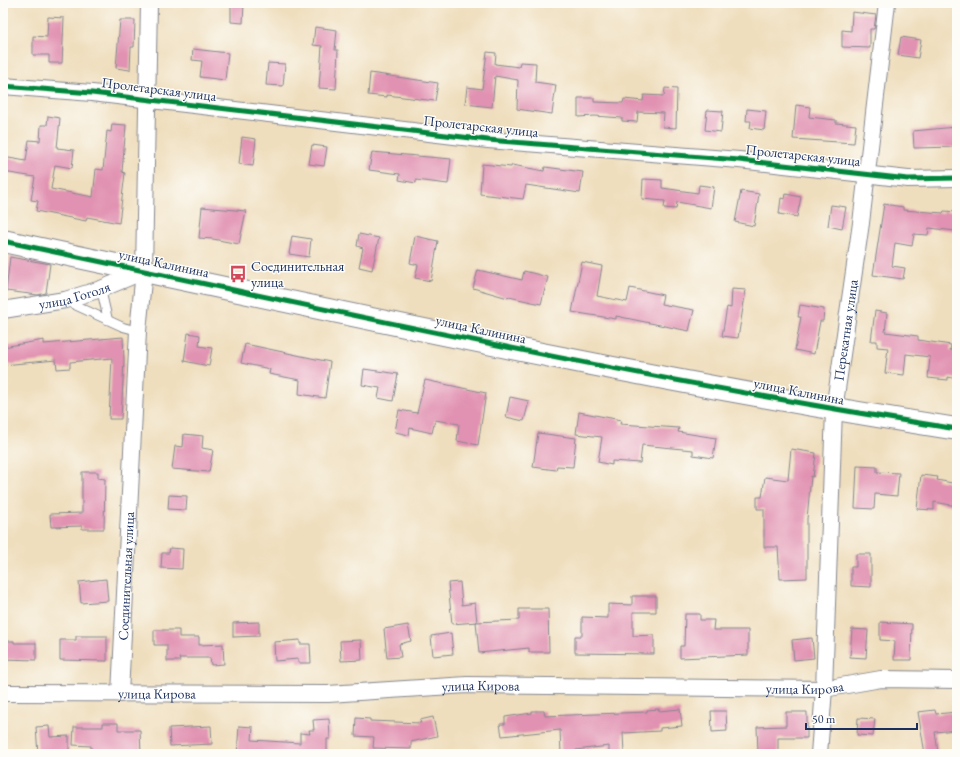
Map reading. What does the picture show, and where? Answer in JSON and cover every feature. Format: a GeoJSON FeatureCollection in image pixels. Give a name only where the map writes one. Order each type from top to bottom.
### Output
{"type":"FeatureCollection","features":[{"type":"Feature","properties":{"kind":"street","name":"Соединительная улица"},"geometry":{"type":"LineString","coordinates":[[120,694],[138,331],[144,271],[149,3]]}},
{"type":"Feature","properties":{"kind":"street","name":"Перекатная улица"},"geometry":{"type":"LineString","coordinates":[[819,754],[824,689],[834,410],[888,3]]}},
{"type":"Feature","properties":{"kind":"street","name":"Пролетарская улица"},"geometry":{"type":"LineString","coordinates":[[3,86],[146,100],[488,140],[731,160],[866,173],[908,179],[957,178]]}},
{"type":"Feature","properties":{"kind":"street","name":"улица Калинина"},"geometry":{"type":"LineString","coordinates":[[3,241],[541,354],[834,410],[957,429]]}},
{"type":"Feature","properties":{"kind":"street","name":"улица Гоголя"},"geometry":{"type":"LineString","coordinates":[[3,310],[65,300],[101,289],[144,271]]}},
{"type":"Feature","properties":{"kind":"street","name":"улица Кирова"},"geometry":{"type":"LineString","coordinates":[[3,692],[120,694],[328,694],[467,686],[824,689],[881,679],[957,680]]}},
{"type":"Feature","properties":{"kind":"lane"},"geometry":{"type":"LineString","coordinates":[[101,289],[105,298],[108,320]]}},
{"type":"Feature","properties":{"kind":"lane"},"geometry":{"type":"LineString","coordinates":[[65,300],[122,327],[138,331]]}},
{"type":"Feature","properties":{"kind":"building"},"geometry":{"type":"Polygon","coordinates":[[[231,3],[244,3],[243,23],[231,22],[231,3]]]}},
{"type":"Feature","properties":{"kind":"building"},"geometry":{"type":"Polygon","coordinates":[[[852,12],[876,15],[874,29],[870,29],[870,48],[842,47],[842,30],[851,31],[852,12]]]}},
{"type":"Feature","properties":{"kind":"building"},"geometry":{"type":"Polygon","coordinates":[[[48,17],[64,18],[62,63],[49,63],[49,55],[33,55],[33,36],[47,37],[48,17]]]}},
{"type":"Feature","properties":{"kind":"building"},"geometry":{"type":"Polygon","coordinates":[[[120,20],[135,20],[134,47],[131,47],[130,70],[116,68],[120,20]]]}},
{"type":"Feature","properties":{"kind":"building"},"geometry":{"type":"Polygon","coordinates":[[[315,27],[337,30],[335,50],[338,50],[336,89],[319,88],[322,46],[313,45],[315,27]]]}},
{"type":"Feature","properties":{"kind":"building"},"geometry":{"type":"Polygon","coordinates":[[[901,37],[921,40],[918,58],[898,55],[901,37]]]}},
{"type":"Feature","properties":{"kind":"building"},"geometry":{"type":"Polygon","coordinates":[[[193,49],[228,53],[225,80],[200,77],[202,61],[192,60],[193,49]]]}},
{"type":"Feature","properties":{"kind":"building"},"geometry":{"type":"Polygon","coordinates":[[[487,52],[496,53],[495,64],[519,67],[520,62],[536,63],[535,82],[556,85],[552,114],[517,109],[518,80],[495,76],[492,107],[465,104],[467,87],[482,89],[487,52]]]}},
{"type":"Feature","properties":{"kind":"building"},"geometry":{"type":"Polygon","coordinates":[[[268,63],[285,64],[283,86],[266,85],[268,63]]]}},
{"type":"Feature","properties":{"kind":"building"},"geometry":{"type":"Polygon","coordinates":[[[370,73],[438,83],[435,101],[387,95],[387,97],[368,95],[370,73]]]}},
{"type":"Feature","properties":{"kind":"building"},"geometry":{"type":"Polygon","coordinates":[[[665,88],[677,89],[676,128],[663,127],[664,113],[638,112],[637,122],[622,121],[622,118],[595,116],[578,117],[578,98],[594,98],[594,102],[623,103],[624,99],[643,101],[644,95],[664,96],[665,88]]]}},
{"type":"Feature","properties":{"kind":"building"},"geometry":{"type":"Polygon","coordinates":[[[796,105],[810,107],[809,117],[836,120],[836,123],[856,125],[854,143],[793,139],[796,105]]]}},
{"type":"Feature","properties":{"kind":"building"},"geometry":{"type":"Polygon","coordinates":[[[747,109],[766,111],[764,130],[750,128],[751,121],[746,121],[747,109]]]}},
{"type":"Feature","properties":{"kind":"building"},"geometry":{"type":"Polygon","coordinates":[[[707,110],[723,111],[721,132],[705,130],[707,110]]]}},
{"type":"Feature","properties":{"kind":"building"},"geometry":{"type":"Polygon","coordinates":[[[48,116],[60,118],[57,148],[74,150],[72,168],[55,165],[51,189],[93,197],[96,169],[103,170],[107,131],[111,132],[112,124],[126,125],[122,172],[125,173],[119,223],[87,217],[86,221],[36,211],[38,201],[31,200],[35,177],[3,172],[3,157],[26,161],[29,140],[40,141],[41,125],[47,125],[48,116]]]}},
{"type":"Feature","properties":{"kind":"building"},"geometry":{"type":"Polygon","coordinates":[[[956,127],[957,147],[914,148],[913,131],[956,127]]]}},
{"type":"Feature","properties":{"kind":"building"},"geometry":{"type":"Polygon","coordinates":[[[242,137],[256,139],[253,166],[239,164],[242,137]]]}},
{"type":"Feature","properties":{"kind":"building"},"geometry":{"type":"Polygon","coordinates":[[[312,145],[327,147],[324,166],[309,164],[312,145]]]}},
{"type":"Feature","properties":{"kind":"building"},"geometry":{"type":"Polygon","coordinates":[[[372,152],[451,159],[448,184],[416,180],[416,183],[399,180],[400,174],[369,170],[372,152]]]}},
{"type":"Feature","properties":{"kind":"building"},"geometry":{"type":"Polygon","coordinates":[[[482,164],[511,167],[512,165],[544,171],[545,167],[583,172],[580,193],[526,185],[523,199],[480,194],[482,164]]]}},
{"type":"Feature","properties":{"kind":"building"},"geometry":{"type":"Polygon","coordinates":[[[643,179],[662,180],[662,188],[698,193],[699,185],[714,187],[711,208],[677,202],[676,209],[664,208],[665,201],[642,199],[643,179]]]}},
{"type":"Feature","properties":{"kind":"building"},"geometry":{"type":"Polygon","coordinates":[[[741,191],[759,194],[754,226],[735,222],[741,191]]]}},
{"type":"Feature","properties":{"kind":"building"},"geometry":{"type":"Polygon","coordinates":[[[786,194],[801,197],[797,217],[779,214],[781,198],[785,199],[786,194]]]}},
{"type":"Feature","properties":{"kind":"building"},"geometry":{"type":"Polygon","coordinates":[[[884,204],[903,207],[903,210],[943,213],[944,211],[957,212],[956,231],[929,228],[928,235],[914,234],[912,246],[895,243],[892,266],[905,268],[903,279],[873,275],[884,204]]]}},
{"type":"Feature","properties":{"kind":"building"},"geometry":{"type":"Polygon","coordinates":[[[831,205],[846,207],[842,229],[828,226],[831,205]]]}},
{"type":"Feature","properties":{"kind":"building"},"geometry":{"type":"Polygon","coordinates":[[[202,207],[246,211],[239,244],[199,238],[202,207]]]}},
{"type":"Feature","properties":{"kind":"building"},"geometry":{"type":"Polygon","coordinates":[[[359,234],[379,238],[372,270],[359,267],[363,248],[357,246],[359,234]]]}},
{"type":"Feature","properties":{"kind":"building"},"geometry":{"type":"Polygon","coordinates":[[[292,236],[311,239],[309,257],[289,254],[292,236]]]}},
{"type":"Feature","properties":{"kind":"building"},"geometry":{"type":"Polygon","coordinates":[[[415,236],[438,241],[431,281],[415,278],[418,265],[410,263],[415,236]]]}},
{"type":"Feature","properties":{"kind":"building"},"geometry":{"type":"Polygon","coordinates":[[[10,257],[50,264],[46,293],[38,295],[6,291],[10,257]]]}},
{"type":"Feature","properties":{"kind":"building"},"geometry":{"type":"Polygon","coordinates":[[[582,262],[602,266],[597,296],[627,302],[630,288],[663,295],[661,304],[694,310],[689,331],[616,316],[616,319],[572,312],[582,262]]]}},
{"type":"Feature","properties":{"kind":"building"},"geometry":{"type":"Polygon","coordinates":[[[478,270],[522,280],[524,271],[548,277],[541,304],[508,298],[473,288],[478,270]]]}},
{"type":"Feature","properties":{"kind":"building"},"geometry":{"type":"Polygon","coordinates":[[[732,289],[746,290],[738,338],[722,336],[727,307],[731,308],[732,289]]]}},
{"type":"Feature","properties":{"kind":"building"},"geometry":{"type":"Polygon","coordinates":[[[800,305],[824,309],[823,321],[820,321],[814,354],[795,350],[801,317],[798,317],[800,305]]]}},
{"type":"Feature","properties":{"kind":"building"},"geometry":{"type":"Polygon","coordinates":[[[875,311],[887,313],[885,332],[918,336],[918,340],[951,345],[950,350],[957,351],[957,379],[948,377],[948,380],[928,378],[930,357],[906,354],[904,375],[885,373],[888,348],[877,347],[877,341],[871,341],[875,311]]]}},
{"type":"Feature","properties":{"kind":"building"},"geometry":{"type":"Polygon","coordinates":[[[188,333],[200,335],[199,346],[212,348],[209,366],[184,361],[188,333]]]}},
{"type":"Feature","properties":{"kind":"building"},"geometry":{"type":"Polygon","coordinates":[[[123,337],[124,360],[121,419],[109,419],[112,358],[70,362],[70,368],[57,369],[56,360],[3,365],[3,347],[44,340],[44,344],[123,337]]]}},
{"type":"Feature","properties":{"kind":"building"},"geometry":{"type":"Polygon","coordinates":[[[245,344],[330,362],[325,398],[299,394],[300,380],[269,374],[270,369],[241,363],[245,344]]]}},
{"type":"Feature","properties":{"kind":"building"},"geometry":{"type":"Polygon","coordinates":[[[364,369],[398,374],[393,401],[378,398],[380,388],[362,385],[364,369]]]}},
{"type":"Feature","properties":{"kind":"building"},"geometry":{"type":"Polygon","coordinates":[[[425,380],[486,393],[478,445],[457,441],[459,424],[435,420],[432,433],[410,428],[409,435],[395,432],[399,410],[417,413],[425,380]]]}},
{"type":"Feature","properties":{"kind":"building"},"geometry":{"type":"Polygon","coordinates":[[[510,397],[529,401],[524,421],[506,417],[510,397]]]}},
{"type":"Feature","properties":{"kind":"building"},"geometry":{"type":"Polygon","coordinates":[[[579,412],[621,420],[620,424],[679,428],[678,432],[716,438],[713,458],[693,455],[693,450],[642,445],[640,463],[612,461],[612,465],[598,462],[602,437],[576,434],[579,412]]]}},
{"type":"Feature","properties":{"kind":"building"},"geometry":{"type":"Polygon","coordinates":[[[538,433],[576,438],[573,467],[557,466],[556,470],[533,467],[538,433]]]}},
{"type":"Feature","properties":{"kind":"building"},"geometry":{"type":"Polygon","coordinates":[[[184,434],[203,436],[202,448],[213,450],[209,472],[172,469],[175,446],[183,447],[184,434]]]}},
{"type":"Feature","properties":{"kind":"building"},"geometry":{"type":"Polygon","coordinates":[[[791,449],[816,453],[813,477],[811,476],[807,519],[807,578],[780,579],[778,547],[764,547],[764,509],[757,509],[757,497],[762,497],[765,477],[788,480],[791,449]]]}},
{"type":"Feature","properties":{"kind":"building"},"geometry":{"type":"Polygon","coordinates":[[[857,466],[877,467],[877,472],[899,473],[897,496],[875,494],[874,509],[855,508],[857,466]]]}},
{"type":"Feature","properties":{"kind":"building"},"geometry":{"type":"Polygon","coordinates":[[[82,472],[98,472],[98,478],[105,479],[104,529],[82,529],[82,526],[51,527],[50,514],[82,513],[82,472]]]}},
{"type":"Feature","properties":{"kind":"building"},"geometry":{"type":"Polygon","coordinates":[[[921,475],[938,477],[937,480],[957,484],[957,506],[934,502],[934,510],[917,509],[921,475]]]}},
{"type":"Feature","properties":{"kind":"building"},"geometry":{"type":"Polygon","coordinates":[[[169,495],[187,496],[186,510],[168,509],[169,495]]]}},
{"type":"Feature","properties":{"kind":"building"},"geometry":{"type":"Polygon","coordinates":[[[170,548],[183,549],[182,569],[161,568],[162,553],[169,553],[170,548]]]}},
{"type":"Feature","properties":{"kind":"building"},"geometry":{"type":"Polygon","coordinates":[[[856,554],[871,554],[871,587],[851,586],[851,567],[856,567],[856,554]]]}},
{"type":"Feature","properties":{"kind":"building"},"geometry":{"type":"Polygon","coordinates":[[[106,579],[108,601],[81,603],[79,582],[106,579]]]}},
{"type":"Feature","properties":{"kind":"building"},"geometry":{"type":"Polygon","coordinates":[[[460,582],[462,605],[475,603],[477,622],[452,624],[448,583],[460,582]]]}},
{"type":"Feature","properties":{"kind":"building"},"geometry":{"type":"Polygon","coordinates":[[[632,596],[656,596],[656,612],[633,612],[633,636],[654,635],[654,654],[575,653],[575,636],[582,636],[582,617],[608,618],[608,604],[632,605],[632,596]]]}},
{"type":"Feature","properties":{"kind":"building"},"geometry":{"type":"Polygon","coordinates":[[[519,609],[548,609],[549,652],[529,652],[529,648],[479,653],[476,622],[519,620],[519,609]]]}},
{"type":"Feature","properties":{"kind":"building"},"geometry":{"type":"Polygon","coordinates":[[[685,614],[700,614],[700,620],[714,620],[713,630],[748,630],[748,655],[680,658],[680,646],[684,646],[685,614]]]}},
{"type":"Feature","properties":{"kind":"building"},"geometry":{"type":"Polygon","coordinates":[[[259,622],[259,636],[233,637],[233,623],[259,622]]]}},
{"type":"Feature","properties":{"kind":"building"},"geometry":{"type":"Polygon","coordinates":[[[880,622],[912,624],[911,660],[894,660],[895,641],[880,640],[880,622]]]}},
{"type":"Feature","properties":{"kind":"building"},"geometry":{"type":"Polygon","coordinates":[[[408,625],[411,641],[399,644],[401,657],[387,658],[384,629],[408,625]]]}},
{"type":"Feature","properties":{"kind":"building"},"geometry":{"type":"Polygon","coordinates":[[[852,629],[868,630],[866,658],[850,657],[852,629]]]}},
{"type":"Feature","properties":{"kind":"building"},"geometry":{"type":"Polygon","coordinates":[[[154,630],[179,630],[179,637],[199,637],[199,645],[223,644],[224,664],[211,665],[210,658],[179,658],[180,661],[167,661],[167,645],[154,645],[154,630]]]}},
{"type":"Feature","properties":{"kind":"building"},"geometry":{"type":"Polygon","coordinates":[[[451,633],[453,654],[433,656],[431,636],[451,633]]]}},
{"type":"Feature","properties":{"kind":"building"},"geometry":{"type":"Polygon","coordinates":[[[76,636],[107,636],[107,661],[60,660],[60,640],[76,640],[76,636]]]}},
{"type":"Feature","properties":{"kind":"building"},"geometry":{"type":"Polygon","coordinates":[[[812,638],[814,658],[794,660],[792,640],[812,638]]]}},
{"type":"Feature","properties":{"kind":"building"},"geometry":{"type":"Polygon","coordinates":[[[300,640],[300,644],[310,644],[311,663],[298,663],[298,659],[275,661],[274,642],[300,640]]]}},
{"type":"Feature","properties":{"kind":"building"},"geometry":{"type":"Polygon","coordinates":[[[361,640],[362,660],[341,661],[340,641],[361,640]]]}},
{"type":"Feature","properties":{"kind":"building"},"geometry":{"type":"Polygon","coordinates":[[[3,641],[14,641],[14,643],[36,643],[36,660],[3,659],[3,641]]]}},
{"type":"Feature","properties":{"kind":"building"},"geometry":{"type":"Polygon","coordinates":[[[659,709],[659,711],[680,709],[682,726],[660,728],[660,731],[623,733],[624,754],[609,754],[609,746],[576,750],[576,754],[561,754],[560,730],[502,736],[500,724],[505,724],[505,717],[532,713],[532,711],[544,711],[545,716],[647,712],[647,710],[659,709]]]}},
{"type":"Feature","properties":{"kind":"building"},"geometry":{"type":"Polygon","coordinates":[[[935,710],[936,714],[957,712],[957,730],[935,732],[938,752],[925,754],[918,712],[935,710]]]}},
{"type":"Feature","properties":{"kind":"building"},"geometry":{"type":"Polygon","coordinates":[[[711,711],[726,711],[727,731],[712,732],[711,711]]]}},
{"type":"Feature","properties":{"kind":"building"},"geometry":{"type":"Polygon","coordinates":[[[786,712],[807,712],[807,738],[778,738],[778,753],[758,753],[757,727],[786,726],[786,712]]]}},
{"type":"Feature","properties":{"kind":"building"},"geometry":{"type":"Polygon","coordinates":[[[433,717],[437,736],[411,742],[411,749],[373,748],[374,737],[355,736],[356,718],[370,719],[370,721],[421,723],[420,720],[433,717]]]}},
{"type":"Feature","properties":{"kind":"building"},"geometry":{"type":"Polygon","coordinates":[[[858,718],[875,719],[873,736],[857,735],[858,718]]]}},
{"type":"Feature","properties":{"kind":"building"},"geometry":{"type":"Polygon","coordinates":[[[329,719],[330,739],[327,739],[327,754],[237,754],[239,726],[253,727],[252,740],[300,743],[300,733],[310,734],[309,730],[314,730],[313,720],[329,719]]]}},
{"type":"Feature","properties":{"kind":"building"},"geometry":{"type":"Polygon","coordinates":[[[103,723],[118,723],[118,730],[140,730],[141,754],[91,754],[91,746],[73,745],[74,727],[103,727],[103,723]]]}},
{"type":"Feature","properties":{"kind":"building"},"geometry":{"type":"Polygon","coordinates":[[[49,726],[50,737],[69,736],[69,754],[38,754],[36,727],[49,726]]]}},
{"type":"Feature","properties":{"kind":"building"},"geometry":{"type":"Polygon","coordinates":[[[211,726],[212,744],[170,746],[169,728],[211,726]]]}},
{"type":"Feature","properties":{"kind":"cycle path"},"geometry":{"type":"LineString","coordinates":[[3,86],[92,93],[488,140],[739,160],[908,179],[957,178]]}},
{"type":"Feature","properties":{"kind":"cycle path"},"geometry":{"type":"LineString","coordinates":[[3,241],[360,317],[598,365],[718,388],[957,429]]}},
{"type":"Feature","properties":{"kind":"place","name":"Соединительная улица"},"geometry":{"type":"Point","coordinates":[238,274]}}]}
